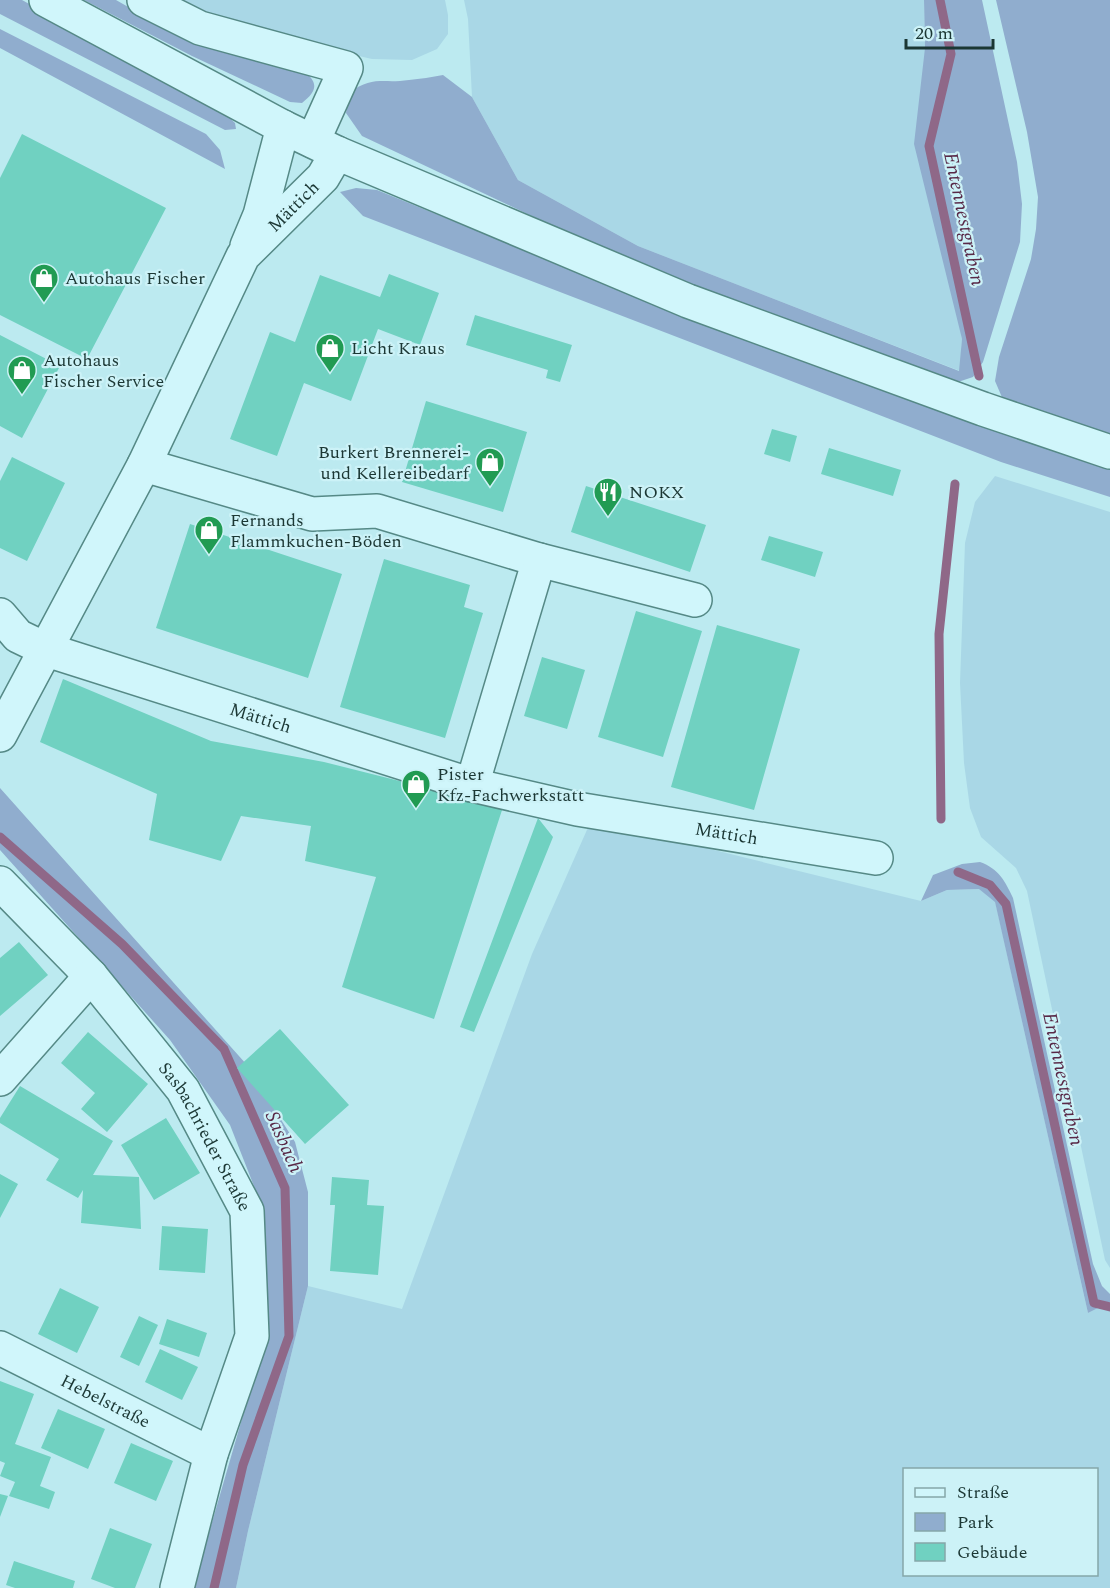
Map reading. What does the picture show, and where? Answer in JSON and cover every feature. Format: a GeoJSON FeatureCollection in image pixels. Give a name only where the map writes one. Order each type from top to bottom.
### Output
{"type":"FeatureCollection","features":[{"type":"Feature","properties":{"kind":"street"},"geometry":{"type":"LineString","coordinates":[[46,0],[283,127],[325,147],[688,301],[983,409],[1110,452]]}},
{"type":"Feature","properties":{"kind":"street","name":"Mättich"},"geometry":{"type":"LineString","coordinates":[[144,0],[200,28],[346,68],[325,147],[323,177],[243,256]]}},
{"type":"Feature","properties":{"kind":"street","name":"Mättich"},"geometry":{"type":"LineString","coordinates":[[0,735],[144,465],[243,256],[260,215],[283,127]]}},
{"type":"Feature","properties":{"kind":"street"},"geometry":{"type":"LineString","coordinates":[[144,465],[312,514],[377,511],[539,560],[696,600]]}},
{"type":"Feature","properties":{"kind":"street"},"geometry":{"type":"LineString","coordinates":[[472,784],[539,560]]}},
{"type":"Feature","properties":{"kind":"street","name":"Mättich"},"geometry":{"type":"LineString","coordinates":[[0,615],[18,636],[47,650],[472,784],[577,809],[876,858]]}},
{"type":"Feature","properties":{"kind":"street","name":"Sasbachrieder Straße"},"geometry":{"type":"LineString","coordinates":[[0,883],[91,976],[183,1090],[247,1211],[252,1336],[211,1454],[177,1588]]}},
{"type":"Feature","properties":{"kind":"street"},"geometry":{"type":"LineString","coordinates":[[0,1079],[91,976]]}},
{"type":"Feature","properties":{"kind":"street","name":"Hebelstraße"},"geometry":{"type":"LineString","coordinates":[[0,1348],[211,1454]]}},
{"type":"Feature","properties":{"kind":"shaded area"},"geometry":{"type":"Polygon","coordinates":[[[159,0],[445,0],[448,34],[437,49],[412,60],[372,59],[228,26],[159,0]]]}},
{"type":"Feature","properties":{"kind":"shaded area"},"geometry":{"type":"Polygon","coordinates":[[[464,0],[924,0],[925,48],[962,339],[960,371],[638,246],[518,180],[472,97],[468,19],[464,0]]]}},
{"type":"Feature","properties":{"kind":"shaded area"},"geometry":{"type":"Polygon","coordinates":[[[995,476],[1110,512],[1110,1268],[1105,1260],[1027,891],[1016,868],[981,837],[970,808],[964,763],[960,683],[965,543],[975,502],[995,476]]]}},
{"type":"Feature","properties":{"kind":"shaded area"},"geometry":{"type":"Polygon","coordinates":[[[590,823],[604,823],[921,901],[947,890],[980,889],[995,901],[1088,1313],[1110,1302],[1110,1588],[236,1588],[308,1286],[402,1309],[532,954],[590,823]]]}},
{"type":"Feature","properties":{"kind":"green space"},"geometry":{"type":"Polygon","coordinates":[[[0,0],[22,0],[221,110],[235,123],[236,129],[225,130],[0,14],[0,0]]]}},
{"type":"Feature","properties":{"kind":"green space"},"geometry":{"type":"Polygon","coordinates":[[[84,0],[116,0],[137,12],[301,69],[311,78],[314,90],[302,103],[290,102],[192,56],[84,0]]]}},
{"type":"Feature","properties":{"kind":"green space"},"geometry":{"type":"Polygon","coordinates":[[[924,0],[982,0],[1017,162],[1022,204],[1020,242],[983,362],[973,377],[952,384],[703,292],[555,227],[362,136],[346,113],[349,93],[357,87],[378,81],[413,80],[443,75],[472,97],[518,180],[638,246],[959,371],[962,339],[914,144],[925,48],[924,0]]]}},
{"type":"Feature","properties":{"kind":"green space"},"geometry":{"type":"Polygon","coordinates":[[[996,0],[1110,0],[1110,439],[1004,402],[995,381],[999,357],[1031,259],[1038,197],[1027,132],[996,0]]]}},
{"type":"Feature","properties":{"kind":"green space"},"geometry":{"type":"Polygon","coordinates":[[[0,29],[206,134],[220,150],[225,169],[0,48],[0,29]]]}},
{"type":"Feature","properties":{"kind":"green space"},"geometry":{"type":"Polygon","coordinates":[[[356,188],[377,190],[644,299],[1110,467],[1110,497],[1001,462],[363,216],[340,192],[356,188]]]}},
{"type":"Feature","properties":{"kind":"green space"},"geometry":{"type":"Polygon","coordinates":[[[0,788],[247,1065],[295,1142],[308,1192],[308,1286],[236,1588],[193,1588],[246,1405],[264,1309],[259,1199],[230,1125],[170,1040],[0,850],[0,788]]]}},
{"type":"Feature","properties":{"kind":"green space"},"geometry":{"type":"Polygon","coordinates":[[[980,862],[1001,876],[1013,898],[1093,1264],[1102,1286],[1110,1294],[1110,1302],[1088,1313],[995,902],[979,889],[947,890],[921,901],[933,875],[962,864],[980,862]]]}},
{"type":"Feature","properties":{"kind":"building"},"geometry":{"type":"Polygon","coordinates":[[[22,134],[166,208],[87,359],[0,315],[0,178],[22,134]]]}},
{"type":"Feature","properties":{"kind":"building"},"geometry":{"type":"Polygon","coordinates":[[[389,274],[439,293],[420,345],[378,329],[351,401],[304,383],[277,456],[230,439],[270,332],[295,342],[320,275],[380,297],[389,274]]]}},
{"type":"Feature","properties":{"kind":"building"},"geometry":{"type":"Polygon","coordinates":[[[475,315],[572,345],[560,382],[546,378],[548,370],[466,345],[475,315]]]}},
{"type":"Feature","properties":{"kind":"building","name":"Autohaus Fischer Service"},"geometry":{"type":"Polygon","coordinates":[[[0,335],[60,366],[22,438],[0,426],[0,335]]]}},
{"type":"Feature","properties":{"kind":"building"},"geometry":{"type":"Polygon","coordinates":[[[426,401],[527,432],[503,512],[402,482],[426,401]]]}},
{"type":"Feature","properties":{"kind":"building"},"geometry":{"type":"Polygon","coordinates":[[[772,429],[797,436],[790,462],[764,454],[772,429]]]}},
{"type":"Feature","properties":{"kind":"building"},"geometry":{"type":"Polygon","coordinates":[[[829,448],[901,470],[893,496],[821,474],[829,448]]]}},
{"type":"Feature","properties":{"kind":"building"},"geometry":{"type":"Polygon","coordinates":[[[12,457],[65,483],[27,561],[0,548],[0,481],[12,457]]]}},
{"type":"Feature","properties":{"kind":"building"},"geometry":{"type":"Polygon","coordinates":[[[586,486],[706,525],[690,572],[571,532],[586,486]]]}},
{"type":"Feature","properties":{"kind":"building"},"geometry":{"type":"Polygon","coordinates":[[[190,524],[342,574],[308,678],[156,628],[190,524]]]}},
{"type":"Feature","properties":{"kind":"building"},"geometry":{"type":"Polygon","coordinates":[[[769,536],[823,552],[815,577],[761,560],[769,536]]]}},
{"type":"Feature","properties":{"kind":"building"},"geometry":{"type":"Polygon","coordinates":[[[384,559],[470,585],[464,607],[483,613],[445,738],[340,707],[384,559]]]}},
{"type":"Feature","properties":{"kind":"building"},"geometry":{"type":"Polygon","coordinates":[[[636,611],[702,631],[663,757],[598,737],[636,611]]]}},
{"type":"Feature","properties":{"kind":"building"},"geometry":{"type":"Polygon","coordinates":[[[717,625],[800,649],[754,810],[671,787],[717,625]]]}},
{"type":"Feature","properties":{"kind":"building"},"geometry":{"type":"Polygon","coordinates":[[[542,657],[585,670],[567,729],[524,716],[542,657]]]}},
{"type":"Feature","properties":{"kind":"building"},"geometry":{"type":"Polygon","coordinates":[[[63,679],[211,741],[324,762],[503,807],[434,1019],[342,987],[376,877],[305,861],[311,826],[241,816],[221,861],[149,840],[157,794],[40,742],[63,679]]]}},
{"type":"Feature","properties":{"kind":"building"},"geometry":{"type":"Polygon","coordinates":[[[538,818],[553,837],[474,1032],[460,1027],[538,818]]]}},
{"type":"Feature","properties":{"kind":"building"},"geometry":{"type":"Polygon","coordinates":[[[19,942],[48,975],[0,1016],[0,958],[19,942]]]}},
{"type":"Feature","properties":{"kind":"building"},"geometry":{"type":"Polygon","coordinates":[[[280,1029],[349,1105],[305,1144],[237,1068],[280,1029]]]}},
{"type":"Feature","properties":{"kind":"building"},"geometry":{"type":"Polygon","coordinates":[[[88,1032],[148,1084],[107,1132],[81,1109],[95,1093],[61,1063],[88,1032]]]}},
{"type":"Feature","properties":{"kind":"building"},"geometry":{"type":"Polygon","coordinates":[[[20,1086],[113,1141],[93,1175],[139,1177],[141,1229],[81,1223],[83,1190],[78,1198],[46,1180],[59,1159],[0,1123],[0,1118],[20,1086]]]}},
{"type":"Feature","properties":{"kind":"building"},"geometry":{"type":"Polygon","coordinates":[[[166,1118],[200,1173],[154,1200],[121,1145],[166,1118]]]}},
{"type":"Feature","properties":{"kind":"building"},"geometry":{"type":"Polygon","coordinates":[[[0,1174],[18,1184],[0,1218],[0,1174]]]}},
{"type":"Feature","properties":{"kind":"building"},"geometry":{"type":"Polygon","coordinates":[[[332,1177],[369,1180],[367,1205],[384,1206],[378,1275],[330,1271],[335,1205],[330,1205],[332,1177]]]}},
{"type":"Feature","properties":{"kind":"building"},"geometry":{"type":"Polygon","coordinates":[[[162,1226],[208,1229],[205,1273],[159,1270],[162,1226]]]}},
{"type":"Feature","properties":{"kind":"building"},"geometry":{"type":"Polygon","coordinates":[[[60,1288],[99,1307],[77,1353],[38,1334],[60,1288]]]}},
{"type":"Feature","properties":{"kind":"building"},"geometry":{"type":"Polygon","coordinates":[[[139,1316],[158,1325],[139,1366],[120,1357],[139,1316]]]}},
{"type":"Feature","properties":{"kind":"building"},"geometry":{"type":"Polygon","coordinates":[[[167,1319],[207,1333],[199,1357],[159,1344],[167,1319]]]}},
{"type":"Feature","properties":{"kind":"building"},"geometry":{"type":"Polygon","coordinates":[[[160,1349],[198,1367],[182,1400],[145,1382],[160,1349]]]}},
{"type":"Feature","properties":{"kind":"building"},"geometry":{"type":"Polygon","coordinates":[[[0,1381],[34,1394],[15,1444],[51,1457],[40,1486],[55,1492],[49,1509],[9,1496],[15,1482],[0,1476],[5,1463],[0,1461],[0,1381]]]}},
{"type":"Feature","properties":{"kind":"building"},"geometry":{"type":"Polygon","coordinates":[[[58,1409],[105,1429],[88,1469],[41,1448],[58,1409]]]}},
{"type":"Feature","properties":{"kind":"building"},"geometry":{"type":"Polygon","coordinates":[[[131,1443],[173,1461],[156,1501],[114,1483],[131,1443]]]}},
{"type":"Feature","properties":{"kind":"building"},"geometry":{"type":"Polygon","coordinates":[[[0,1494],[8,1496],[0,1517],[0,1494]]]}},
{"type":"Feature","properties":{"kind":"building"},"geometry":{"type":"Polygon","coordinates":[[[110,1528],[152,1544],[135,1588],[115,1588],[91,1579],[110,1528]]]}},
{"type":"Feature","properties":{"kind":"building"},"geometry":{"type":"Polygon","coordinates":[[[14,1561],[75,1581],[73,1588],[15,1588],[6,1585],[14,1561]]]}},
{"type":"Feature","properties":{"kind":"waterway","name":"Entennestgraben"},"geometry":{"type":"LineString","coordinates":[[940,0],[951,54],[929,146],[979,376]]}},
{"type":"Feature","properties":{"kind":"waterway","name":"Entennestgraben"},"geometry":{"type":"LineString","coordinates":[[941,819],[939,634],[955,484]]}},
{"type":"Feature","properties":{"kind":"waterway","name":"Sasbach"},"geometry":{"type":"LineString","coordinates":[[0,837],[122,944],[224,1049],[285,1188],[289,1336],[243,1465],[214,1588]]}},
{"type":"Feature","properties":{"kind":"waterway","name":"Entennestgraben"},"geometry":{"type":"LineString","coordinates":[[958,872],[990,885],[1006,904],[1094,1303],[1110,1307]]}},
{"type":"Feature","properties":{"kind":"place","name":"Autohaus Fischer"},"geometry":{"type":"Point","coordinates":[44,304]}},
{"type":"Feature","properties":{"kind":"place","name":"Licht Kraus"},"geometry":{"type":"Point","coordinates":[330,374]}},
{"type":"Feature","properties":{"kind":"place","name":"Autohaus Fischer Service"},"geometry":{"type":"Point","coordinates":[22,396]}},
{"type":"Feature","properties":{"kind":"place","name":"Burkert Brennerei- und Kellereibedarf"},"geometry":{"type":"Point","coordinates":[490,488]}},
{"type":"Feature","properties":{"kind":"place","name":"NOKX"},"geometry":{"type":"Point","coordinates":[608,518]}},
{"type":"Feature","properties":{"kind":"place","name":"Fernands Flammkuchen-Böden"},"geometry":{"type":"Point","coordinates":[209,556]}},
{"type":"Feature","properties":{"kind":"place","name":"Pister Kfz-Fachwerkstatt"},"geometry":{"type":"Point","coordinates":[416,810]}}]}
